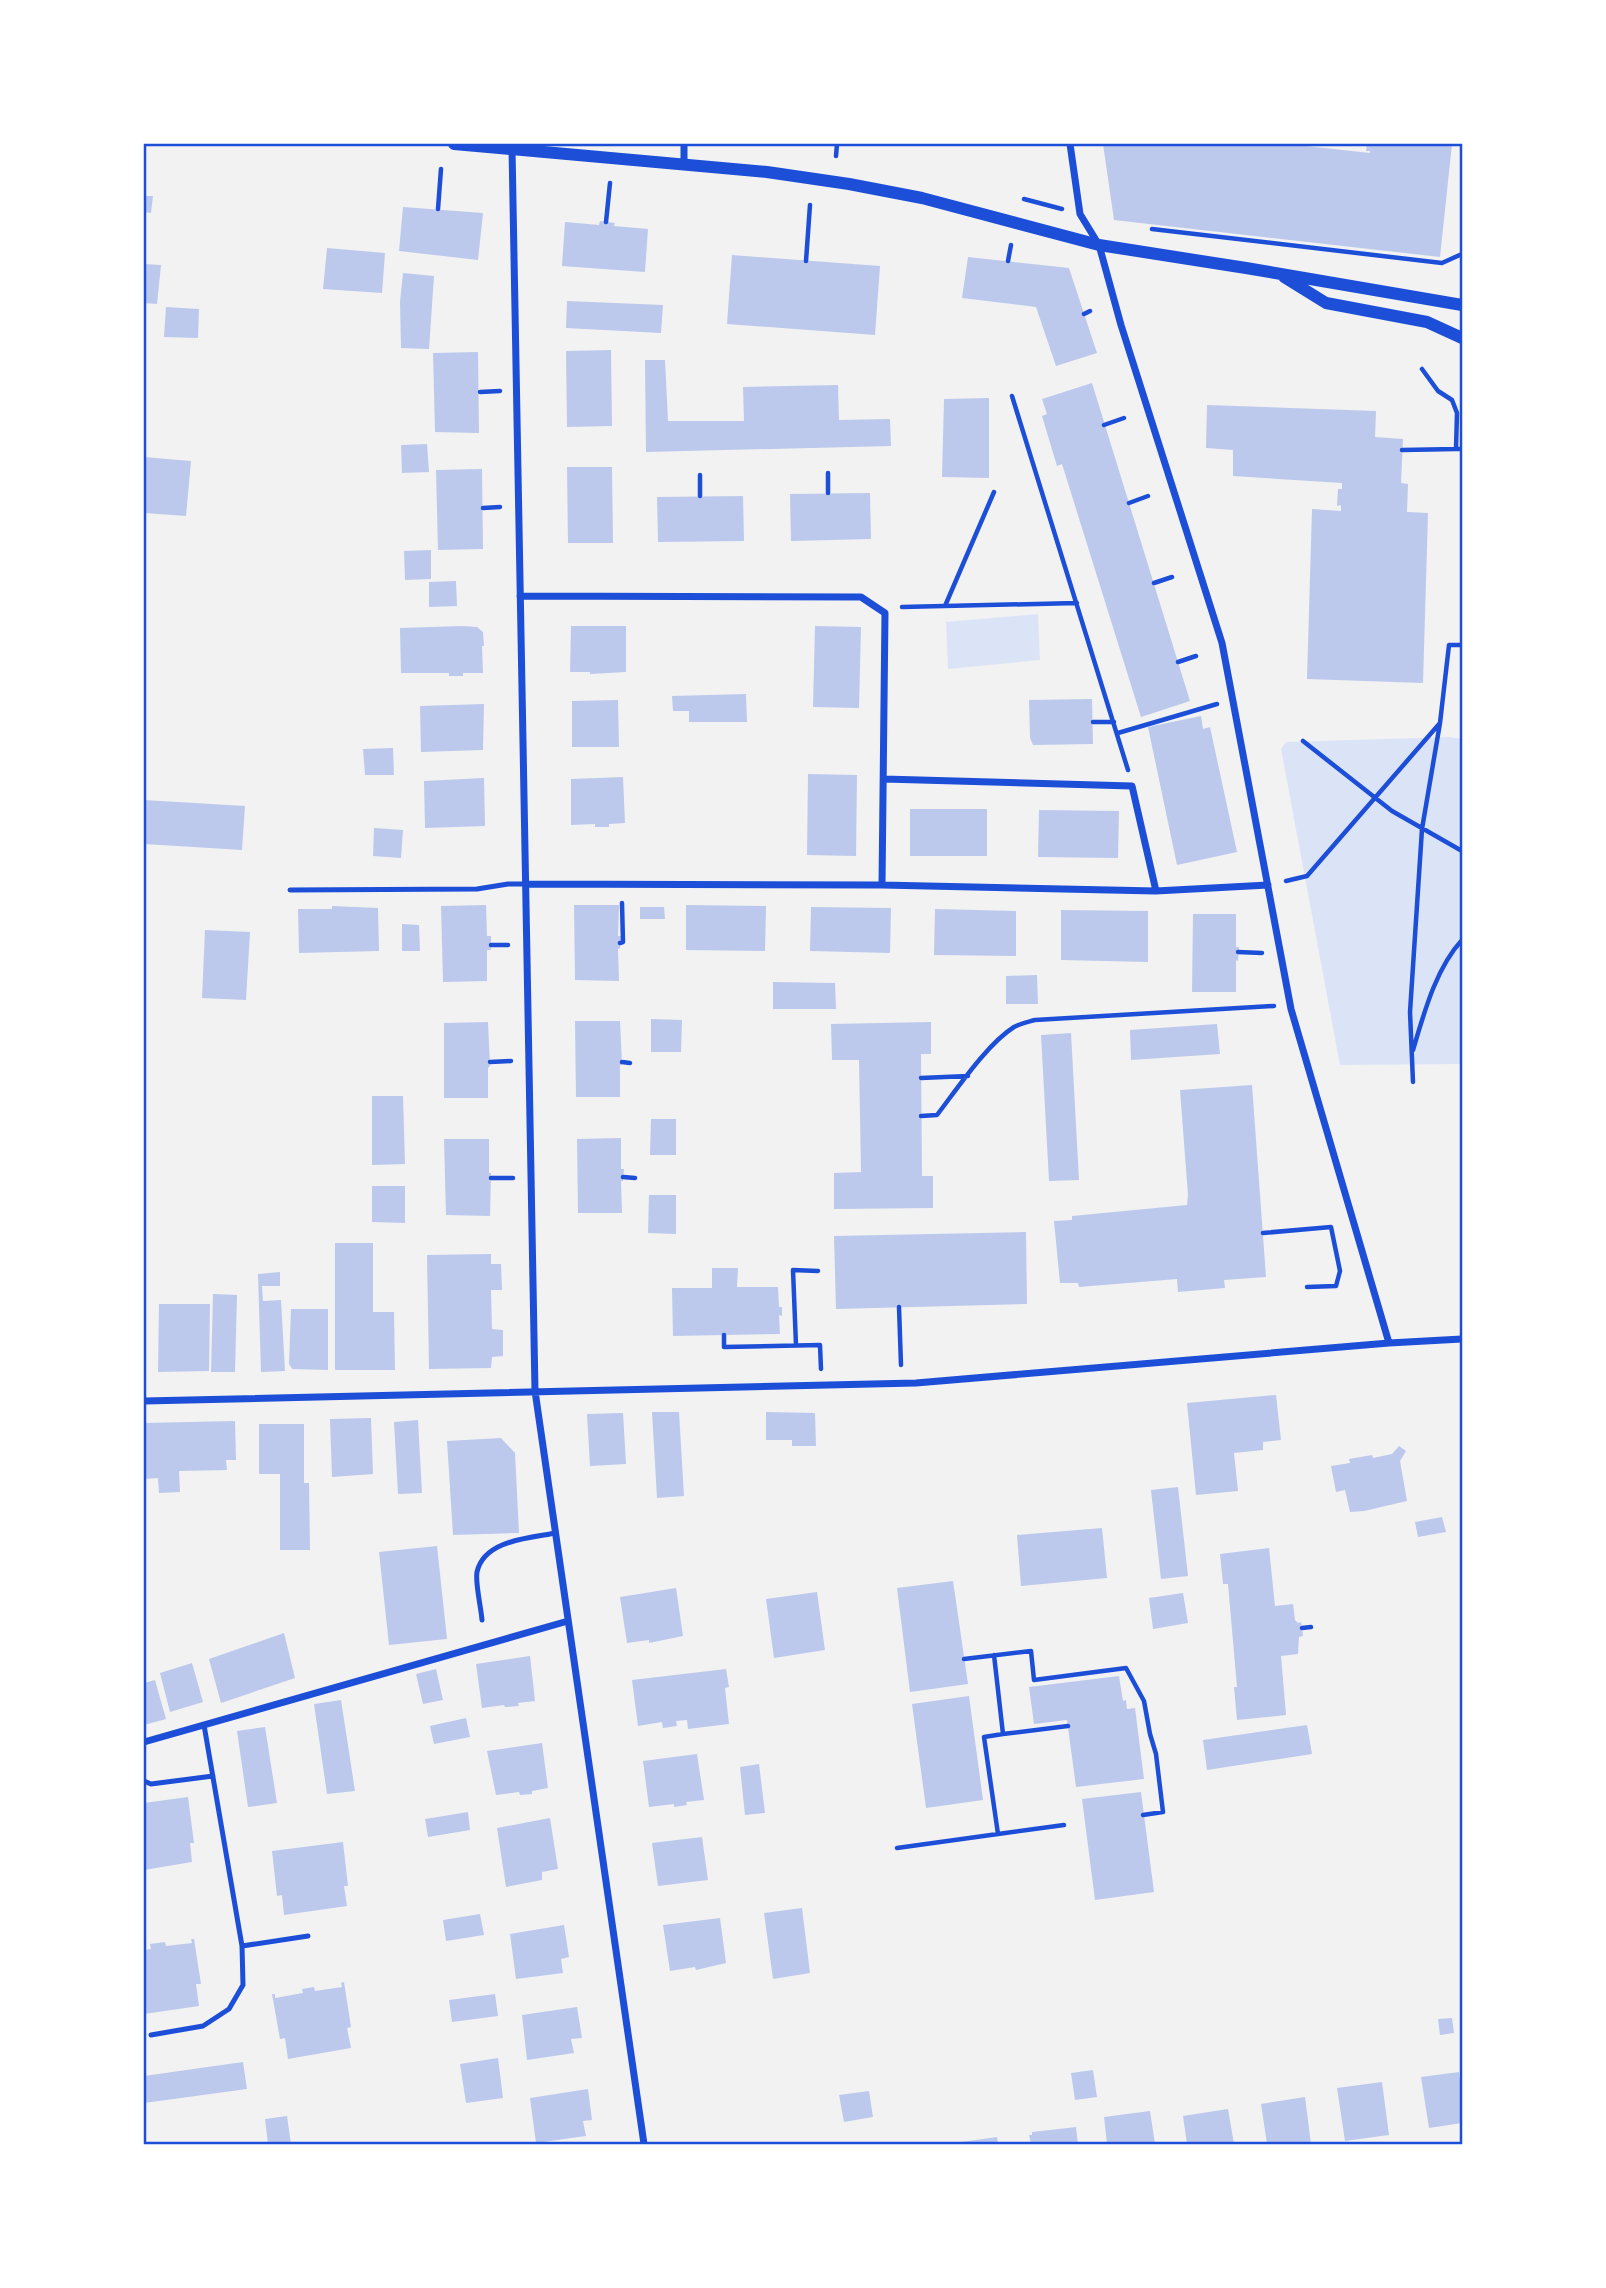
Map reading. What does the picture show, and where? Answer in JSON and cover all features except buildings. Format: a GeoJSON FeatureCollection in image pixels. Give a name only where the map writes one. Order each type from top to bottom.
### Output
{"type":"FeatureCollection","features":[{"type":"Feature","properties":{"kind":"street"},"geometry":{"type":"LineString","coordinates":[[454,144],[512,146],[767,172],[897,192],[1099,246],[1462,305]]}},
{"type":"Feature","properties":{"kind":"street"},"geometry":{"type":"LineString","coordinates":[[684,144],[684,164]]}},
{"type":"Feature","properties":{"kind":"street"},"geometry":{"type":"LineString","coordinates":[[1070,144],[1080,214],[1099,246],[1121,325],[1222,643],[1290,1003],[1389,1343]]}},
{"type":"Feature","properties":{"kind":"street"},"geometry":{"type":"LineString","coordinates":[[512,146],[535,1391],[644,2144]]}},
{"type":"Feature","properties":{"kind":"street"},"geometry":{"type":"LineString","coordinates":[[1278,273],[1325,303],[1427,321],[1462,338]]}},
{"type":"Feature","properties":{"kind":"street"},"geometry":{"type":"LineString","coordinates":[[520,596],[861,597],[885,613],[882,885]]}},
{"type":"Feature","properties":{"kind":"street"},"geometry":{"type":"LineString","coordinates":[[884,779],[1132,786],[1156,891]]}},
{"type":"Feature","properties":{"kind":"street"},"geometry":{"type":"LineString","coordinates":[[526,884],[882,885],[1156,891],[1268,885]]}},
{"type":"Feature","properties":{"kind":"street"},"geometry":{"type":"LineString","coordinates":[[144,1401],[902,1383],[1462,1339]]}},
{"type":"Feature","properties":{"kind":"street"},"geometry":{"type":"LineString","coordinates":[[144,1742],[568,1621]]}},
{"type":"Feature","properties":{"kind":"lane"},"geometry":{"type":"LineString","coordinates":[[290,890],[477,888],[526,884]]}},
{"type":"Feature","properties":{"kind":"lane"},"geometry":{"type":"LineString","coordinates":[[482,1620],[477,1573],[484,1555],[499,1547],[556,1534]]}},
{"type":"Feature","properties":{"kind":"lane"},"geometry":{"type":"LineString","coordinates":[[151,2035],[203,2026],[229,2009],[243,1985],[242,1946],[204,1725]]}},
{"type":"Feature","properties":{"kind":"lane"},"geometry":{"type":"LineString","coordinates":[[144,1781],[151,1784],[213,1776]]}},
{"type":"Feature","properties":{"kind":"lane"},"geometry":{"type":"LineString","coordinates":[[242,1946],[308,1936]]}},
{"type":"Feature","properties":{"kind":"path"},"geometry":{"type":"LineString","coordinates":[[836,156],[837,144]]}},
{"type":"Feature","properties":{"kind":"path"},"geometry":{"type":"LineString","coordinates":[[438,209],[441,169]]}},
{"type":"Feature","properties":{"kind":"path"},"geometry":{"type":"LineString","coordinates":[[606,222],[610,183]]}},
{"type":"Feature","properties":{"kind":"path"},"geometry":{"type":"LineString","coordinates":[[1024,199],[1080,214]]}},
{"type":"Feature","properties":{"kind":"path"},"geometry":{"type":"LineString","coordinates":[[806,261],[810,205]]}},
{"type":"Feature","properties":{"kind":"path"},"geometry":{"type":"LineString","coordinates":[[1141,228],[1443,263],[1462,254]]}},
{"type":"Feature","properties":{"kind":"path"},"geometry":{"type":"LineString","coordinates":[[1008,261],[1011,245]]}},
{"type":"Feature","properties":{"kind":"path"},"geometry":{"type":"LineString","coordinates":[[1084,314],[1090,311]]}},
{"type":"Feature","properties":{"kind":"path"},"geometry":{"type":"LineString","coordinates":[[1422,369],[1438,391],[1452,400],[1457,413],[1456,449]]}},
{"type":"Feature","properties":{"kind":"path"},"geometry":{"type":"LineString","coordinates":[[480,392],[501,391]]}},
{"type":"Feature","properties":{"kind":"path"},"geometry":{"type":"LineString","coordinates":[[1012,396],[1118,733],[1132,786]]}},
{"type":"Feature","properties":{"kind":"path"},"geometry":{"type":"LineString","coordinates":[[1104,425],[1124,418]]}},
{"type":"Feature","properties":{"kind":"path"},"geometry":{"type":"LineString","coordinates":[[1402,450],[1462,449]]}},
{"type":"Feature","properties":{"kind":"path"},"geometry":{"type":"LineString","coordinates":[[828,472],[828,493]]}},
{"type":"Feature","properties":{"kind":"path"},"geometry":{"type":"LineString","coordinates":[[700,475],[700,496]]}},
{"type":"Feature","properties":{"kind":"path"},"geometry":{"type":"LineString","coordinates":[[945,606],[993,492]]}},
{"type":"Feature","properties":{"kind":"path"},"geometry":{"type":"LineString","coordinates":[[1129,503],[1147,496]]}},
{"type":"Feature","properties":{"kind":"path"},"geometry":{"type":"LineString","coordinates":[[483,508],[503,508]]}},
{"type":"Feature","properties":{"kind":"path"},"geometry":{"type":"LineString","coordinates":[[1154,583],[1172,576]]}},
{"type":"Feature","properties":{"kind":"path"},"geometry":{"type":"LineString","coordinates":[[885,613],[897,607],[1077,603]]}},
{"type":"Feature","properties":{"kind":"path"},"geometry":{"type":"LineString","coordinates":[[1413,1082],[1410,1012],[1422,829],[1440,723],[1449,645],[1462,646]]}},
{"type":"Feature","properties":{"kind":"path"},"geometry":{"type":"LineString","coordinates":[[1178,662],[1196,656]]}},
{"type":"Feature","properties":{"kind":"path"},"geometry":{"type":"LineString","coordinates":[[1118,733],[1234,698]]}},
{"type":"Feature","properties":{"kind":"path"},"geometry":{"type":"LineString","coordinates":[[1093,722],[1114,722]]}},
{"type":"Feature","properties":{"kind":"path"},"geometry":{"type":"LineString","coordinates":[[1268,885],[1307,876],[1440,723]]}},
{"type":"Feature","properties":{"kind":"path"},"geometry":{"type":"LineString","coordinates":[[1303,741],[1373,798],[1462,851]]}},
{"type":"Feature","properties":{"kind":"path"},"geometry":{"type":"LineString","coordinates":[[620,943],[623,942],[621,884]]}},
{"type":"Feature","properties":{"kind":"path"},"geometry":{"type":"LineString","coordinates":[[1412,1064],[1412,1051],[1434,989],[1451,952],[1462,940]]}},
{"type":"Feature","properties":{"kind":"path"},"geometry":{"type":"LineString","coordinates":[[491,945],[509,945]]}},
{"type":"Feature","properties":{"kind":"path"},"geometry":{"type":"LineString","coordinates":[[922,1116],[937,1115],[1003,1036],[1023,1023],[1290,1003]]}},
{"type":"Feature","properties":{"kind":"path"},"geometry":{"type":"LineString","coordinates":[[490,1062],[511,1061]]}},
{"type":"Feature","properties":{"kind":"path"},"geometry":{"type":"LineString","coordinates":[[622,1062],[630,1063]]}},
{"type":"Feature","properties":{"kind":"path"},"geometry":{"type":"LineString","coordinates":[[921,1078],[968,1076]]}},
{"type":"Feature","properties":{"kind":"path"},"geometry":{"type":"LineString","coordinates":[[624,1177],[635,1178]]}},
{"type":"Feature","properties":{"kind":"path"},"geometry":{"type":"LineString","coordinates":[[491,1178],[513,1178]]}},
{"type":"Feature","properties":{"kind":"path"},"geometry":{"type":"LineString","coordinates":[[1263,1233],[1331,1227],[1340,1271],[1336,1286],[1307,1287]]}},
{"type":"Feature","properties":{"kind":"path"},"geometry":{"type":"LineString","coordinates":[[796,1345],[793,1270],[818,1270]]}},
{"type":"Feature","properties":{"kind":"path"},"geometry":{"type":"LineString","coordinates":[[899,1307],[902,1383]]}},
{"type":"Feature","properties":{"kind":"path"},"geometry":{"type":"LineString","coordinates":[[724,1335],[724,1347],[820,1345],[821,1385]]}},
{"type":"Feature","properties":{"kind":"path"},"geometry":{"type":"LineString","coordinates":[[1302,1628],[1311,1627]]}},
{"type":"Feature","properties":{"kind":"path"},"geometry":{"type":"LineString","coordinates":[[964,1659],[1031,1651],[1034,1680],[1126,1668],[1144,1701],[1156,1754],[1163,1812],[1143,1815]]}},
{"type":"Feature","properties":{"kind":"path"},"geometry":{"type":"LineString","coordinates":[[993,1655],[1003,1734]]}},
{"type":"Feature","properties":{"kind":"path"},"geometry":{"type":"LineString","coordinates":[[998,1834],[984,1737],[1068,1726]]}},
{"type":"Feature","properties":{"kind":"path"},"geometry":{"type":"LineString","coordinates":[[897,1848],[1063,1825]]}},
{"type":"Feature","properties":{"kind":"shaded area"},"geometry":{"type":"Polygon","coordinates":[[[1038,614],[1040,660],[948,669],[946,622],[1038,614]]]}},
{"type":"Feature","properties":{"kind":"shaded area"},"geometry":{"type":"Polygon","coordinates":[[[1449,737],[1462,739],[1462,1064],[1340,1065],[1281,749],[1286,742],[1449,737]]]}}]}
